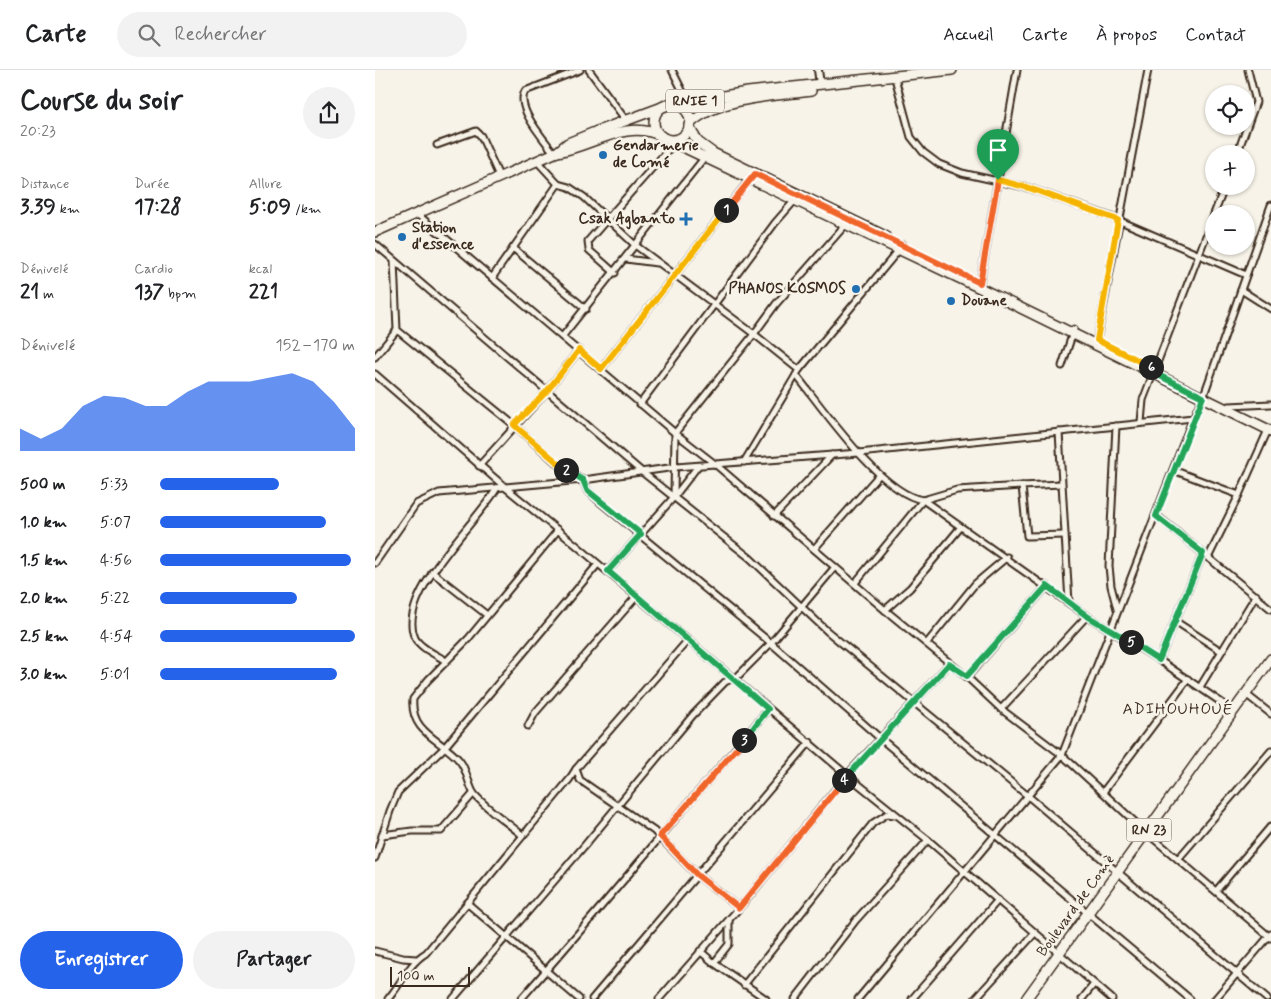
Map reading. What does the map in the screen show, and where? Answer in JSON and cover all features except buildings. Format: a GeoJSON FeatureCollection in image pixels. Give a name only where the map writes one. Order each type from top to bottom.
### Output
{"type":"FeatureCollection","features":[{"type":"Feature","properties":{"kind":"main road","name":"RNIE 1"},"geometry":{"type":"LineString","coordinates":[[555,152],[568,143],[625,119],[668,105],[820,84],[895,78],[921,72],[953,70]]}},
{"type":"Feature","properties":{"kind":"main road","name":"RNIE 1"},"geometry":{"type":"LineString","coordinates":[[689,126],[701,114],[717,106],[841,83]]}},
{"type":"Feature","properties":{"kind":"main road"},"geometry":{"type":"LineString","coordinates":[[753,176],[701,146],[689,126],[688,116],[682,108],[668,105],[659,110],[654,119],[655,129],[662,137],[704,158],[753,176],[798,197],[1229,406],[1270,429]]}},
{"type":"Feature","properties":{"kind":"main road"},"geometry":{"type":"LineString","coordinates":[[662,137],[679,138],[689,126]]}},
{"type":"Feature","properties":{"kind":"main road","name":"RNIE 1"},"geometry":{"type":"LineString","coordinates":[[375,232],[555,152],[573,149],[623,131],[652,132],[662,137]]}},
{"type":"Feature","properties":{"kind":"main road"},"geometry":{"type":"LineString","coordinates":[[902,248],[980,283],[1073,332],[1097,340],[1155,371]]}},
{"type":"Feature","properties":{"kind":"main road"},"geometry":{"type":"LineString","coordinates":[[1204,394],[1270,429]]}},
{"type":"Feature","properties":{"kind":"main road","name":"Boulevard de Comè"},"geometry":{"type":"LineString","coordinates":[[1026,999],[1247,695],[1271,659]]}},
{"type":"Feature","properties":{"kind":"street"},"geometry":{"type":"LineString","coordinates":[[555,152],[522,106],[522,96],[525,91],[580,70]]}},
{"type":"Feature","properties":{"kind":"street"},"geometry":{"type":"LineString","coordinates":[[589,70],[625,119]]}},
{"type":"Feature","properties":{"kind":"street"},"geometry":{"type":"LineString","coordinates":[[672,70],[688,102]]}},
{"type":"Feature","properties":{"kind":"street"},"geometry":{"type":"LineString","coordinates":[[818,70],[820,84]]}},
{"type":"Feature","properties":{"kind":"street"},"geometry":{"type":"LineString","coordinates":[[980,283],[1017,70]]}},
{"type":"Feature","properties":{"kind":"street"},"geometry":{"type":"LineString","coordinates":[[1097,340],[1118,220],[1148,70]]}},
{"type":"Feature","properties":{"kind":"street"},"geometry":{"type":"LineString","coordinates":[[1240,145],[1255,102],[1248,70]]}},
{"type":"Feature","properties":{"kind":"street"},"geometry":{"type":"LineString","coordinates":[[895,78],[908,132],[923,152],[948,168],[1029,188],[1118,220],[1246,276]]}},
{"type":"Feature","properties":{"kind":"street"},"geometry":{"type":"LineString","coordinates":[[437,145],[476,131],[481,136],[499,176]]}},
{"type":"Feature","properties":{"kind":"street"},"geometry":{"type":"LineString","coordinates":[[615,272],[589,250],[588,241],[606,218],[675,142]]}},
{"type":"Feature","properties":{"kind":"street"},"geometry":{"type":"LineString","coordinates":[[563,337],[704,158]]}},
{"type":"Feature","properties":{"kind":"street"},"geometry":{"type":"LineString","coordinates":[[535,160],[558,184],[577,191],[635,245],[754,334],[797,372],[859,453],[879,475],[910,495],[923,500],[1087,616],[1200,686],[1235,711]]}},
{"type":"Feature","properties":{"kind":"street"},"geometry":{"type":"LineString","coordinates":[[601,369],[753,176]]}},
{"type":"Feature","properties":{"kind":"street"},"geometry":{"type":"LineString","coordinates":[[492,278],[558,184]]}},
{"type":"Feature","properties":{"kind":"street"},"geometry":{"type":"LineString","coordinates":[[640,404],[798,197]]}},
{"type":"Feature","properties":{"kind":"street"},"geometry":{"type":"LineString","coordinates":[[858,999],[997,836],[1062,755],[1204,394],[1270,213],[1271,205]]}},
{"type":"Feature","properties":{"kind":"street"},"geometry":{"type":"LineString","coordinates":[[417,214],[579,350],[640,404],[715,464],[885,610],[927,643],[949,664],[967,676],[1001,709],[1062,755],[1147,833],[1270,936],[1215,999]]}},
{"type":"Feature","properties":{"kind":"street"},"geometry":{"type":"LineString","coordinates":[[674,497],[676,467],[675,433],[776,304],[848,222]]}},
{"type":"Feature","properties":{"kind":"street"},"geometry":{"type":"LineString","coordinates":[[1141,422],[1143,400],[1205,240]]}},
{"type":"Feature","properties":{"kind":"street"},"geometry":{"type":"LineString","coordinates":[[375,244],[642,472],[750,558],[827,631],[1028,796],[1267,999]]}},
{"type":"Feature","properties":{"kind":"street"},"geometry":{"type":"LineString","coordinates":[[513,248],[586,309]]}},
{"type":"Feature","properties":{"kind":"street"},"geometry":{"type":"LineString","coordinates":[[744,462],[797,372],[902,248]]}},
{"type":"Feature","properties":{"kind":"street"},"geometry":{"type":"LineString","coordinates":[[626,258],[659,264]]}},
{"type":"Feature","properties":{"kind":"street"},"geometry":{"type":"LineString","coordinates":[[375,357],[397,330],[394,261]]}},
{"type":"Feature","properties":{"kind":"street"},"geometry":{"type":"LineString","coordinates":[[1241,290],[1271,309]]}},
{"type":"Feature","properties":{"kind":"street"},"geometry":{"type":"LineString","coordinates":[[397,330],[514,425],[560,466],[583,480],[587,490],[771,643],[881,739],[1190,999]]}},
{"type":"Feature","properties":{"kind":"street"},"geometry":{"type":"LineString","coordinates":[[1063,366],[1073,332]]}},
{"type":"Feature","properties":{"kind":"street"},"geometry":{"type":"LineString","coordinates":[[479,466],[514,425],[547,391],[579,350]]}},
{"type":"Feature","properties":{"kind":"street"},"geometry":{"type":"LineString","coordinates":[[375,374],[479,466],[608,571],[636,597],[895,815],[928,840],[1112,999]]}},
{"type":"Feature","properties":{"kind":"street"},"geometry":{"type":"LineString","coordinates":[[1229,406],[1271,404]]}},
{"type":"Feature","properties":{"kind":"street"},"geometry":{"type":"LineString","coordinates":[[375,563],[416,504],[426,497],[439,493],[583,480],[676,467],[859,453],[1193,418]]}},
{"type":"Feature","properties":{"kind":"street"},"geometry":{"type":"LineString","coordinates":[[1116,426],[1109,566],[1111,586],[1118,609]]}},
{"type":"Feature","properties":{"kind":"street"},"geometry":{"type":"LineString","coordinates":[[1208,558],[1270,429]]}},
{"type":"Feature","properties":{"kind":"street"},"geometry":{"type":"LineString","coordinates":[[1059,432],[1069,602]]}},
{"type":"Feature","properties":{"kind":"street"},"geometry":{"type":"LineString","coordinates":[[774,516],[832,455]]}},
{"type":"Feature","properties":{"kind":"street"},"geometry":{"type":"LineString","coordinates":[[608,571],[674,497],[698,466]]}},
{"type":"Feature","properties":{"kind":"street"},"geometry":{"type":"LineString","coordinates":[[1173,470],[1239,496]]}},
{"type":"Feature","properties":{"kind":"street"},"geometry":{"type":"LineString","coordinates":[[814,549],[879,475]]}},
{"type":"Feature","properties":{"kind":"street"},"geometry":{"type":"LineString","coordinates":[[855,583],[923,500],[957,490],[1061,484]]}},
{"type":"Feature","properties":{"kind":"street"},"geometry":{"type":"LineString","coordinates":[[1022,486],[1027,536],[1065,534]]}},
{"type":"Feature","properties":{"kind":"street"},"geometry":{"type":"LineString","coordinates":[[446,661],[419,643],[413,630],[417,599],[433,572],[479,515],[497,488]]}},
{"type":"Feature","properties":{"kind":"street"},"geometry":{"type":"LineString","coordinates":[[1156,516],[1271,609]]}},
{"type":"Feature","properties":{"kind":"street"},"geometry":{"type":"LineString","coordinates":[[885,610],[910,588],[960,528]]}},
{"type":"Feature","properties":{"kind":"street"},"geometry":{"type":"LineString","coordinates":[[522,835],[473,794],[463,765],[420,728],[415,719],[413,704],[417,692],[487,615],[558,530]]}},
{"type":"Feature","properties":{"kind":"street"},"geometry":{"type":"LineString","coordinates":[[1159,660],[1203,553]]}},
{"type":"Feature","properties":{"kind":"street"},"geometry":{"type":"LineString","coordinates":[[927,643],[975,584],[1007,558]]}},
{"type":"Feature","properties":{"kind":"street"},"geometry":{"type":"LineString","coordinates":[[375,858],[381,835],[399,792],[444,748],[599,564]]}},
{"type":"Feature","properties":{"kind":"street"},"geometry":{"type":"LineString","coordinates":[[453,999],[619,806],[693,715],[725,682],[733,679],[771,643],[803,607],[835,566]]}},
{"type":"Feature","properties":{"kind":"street"},"geometry":{"type":"LineString","coordinates":[[433,572],[487,615]]}},
{"type":"Feature","properties":{"kind":"street"},"geometry":{"type":"LineString","coordinates":[[967,676],[1047,586]]}},
{"type":"Feature","properties":{"kind":"street"},"geometry":{"type":"LineString","coordinates":[[1200,686],[1256,595]]}},
{"type":"Feature","properties":{"kind":"street"},"geometry":{"type":"LineString","coordinates":[[528,726],[535,713],[636,597]]}},
{"type":"Feature","properties":{"kind":"street"},"geometry":{"type":"LineString","coordinates":[[1001,709],[1087,616]]}},
{"type":"Feature","properties":{"kind":"street"},"geometry":{"type":"LineString","coordinates":[[1175,621],[1221,651]]}},
{"type":"Feature","properties":{"kind":"street"},"geometry":{"type":"LineString","coordinates":[[388,999],[400,985],[416,959],[425,953],[577,769],[688,640]]}},
{"type":"Feature","properties":{"kind":"street"},"geometry":{"type":"LineString","coordinates":[[659,999],[729,920],[847,775],[949,664]]}},
{"type":"Feature","properties":{"kind":"street"},"geometry":{"type":"LineString","coordinates":[[1103,792],[1188,679]]}},
{"type":"Feature","properties":{"kind":"street"},"geometry":{"type":"LineString","coordinates":[[1247,695],[1271,714]]}},
{"type":"Feature","properties":{"kind":"street"},"geometry":{"type":"LineString","coordinates":[[521,999],[744,740],[768,709]]}},
{"type":"Feature","properties":{"kind":"street"},"geometry":{"type":"LineString","coordinates":[[592,999],[810,742]]}},
{"type":"Feature","properties":{"kind":"street"},"geometry":{"type":"LineString","coordinates":[[1179,859],[1271,751]]}},
{"type":"Feature","properties":{"kind":"street"},"geometry":{"type":"LineString","coordinates":[[577,769],[580,780]]}},
{"type":"Feature","properties":{"kind":"street"},"geometry":{"type":"LineString","coordinates":[[569,780],[580,780],[660,836],[697,875],[739,908]]}},
{"type":"Feature","properties":{"kind":"street"},"geometry":{"type":"LineString","coordinates":[[381,835],[412,831],[441,831],[473,794]]}},
{"type":"Feature","properties":{"kind":"street"},"geometry":{"type":"LineString","coordinates":[[744,985],[873,824],[887,814],[895,815]]}},
{"type":"Feature","properties":{"kind":"street"},"geometry":{"type":"LineString","coordinates":[[1215,891],[1271,826]]}},
{"type":"Feature","properties":{"kind":"street"},"geometry":{"type":"LineString","coordinates":[[795,999],[856,920],[928,840]]}},
{"type":"Feature","properties":{"kind":"street"},"geometry":{"type":"LineString","coordinates":[[912,999],[998,900]]}},
{"type":"Feature","properties":{"kind":"street"},"geometry":{"type":"LineString","coordinates":[[467,903],[579,999]]}},
{"type":"Feature","properties":{"kind":"street"},"geometry":{"type":"LineString","coordinates":[[714,964],[729,944],[729,920]]}},
{"type":"Feature","properties":{"kind":"street"},"geometry":{"type":"LineString","coordinates":[[975,999],[1035,933]]}},
{"type":"Feature","properties":{"kind":"street"},"geometry":{"type":"LineString","coordinates":[[375,951],[403,958],[416,959]]}},
{"type":"Feature","properties":{"kind":"street"},"geometry":{"type":"LineString","coordinates":[[700,951],[714,964],[766,999]]}},
{"type":"Feature","properties":{"kind":"street"},"geometry":{"type":"LineString","coordinates":[[1082,999],[1094,984]]}},
{"type":"Feature","properties":{"kind":"place","name":"Gendarmerie de Comé"},"geometry":{"type":"Point","coordinates":[603,155]}},
{"type":"Feature","properties":{"kind":"place","name":"Csak Agbanto"},"geometry":{"type":"Point","coordinates":[686,219]}},
{"type":"Feature","properties":{"kind":"place","name":"Station d'essence"},"geometry":{"type":"Point","coordinates":[402,237]}},
{"type":"Feature","properties":{"kind":"place","name":"PHANOS KOSMOS"},"geometry":{"type":"Point","coordinates":[856,289]}},
{"type":"Feature","properties":{"kind":"place","name":"Douane"},"geometry":{"type":"Point","coordinates":[951,301]}},
{"type":"Feature","properties":{"kind":"district","name":"ADIHOUHOUÉ"},"geometry":{"type":"Point","coordinates":[1178,709]}},
{"type":"Feature","properties":{"kind":"route"},"geometry":{"type":"LineString","coordinates":[[755,174],[980,283],[998,180],[1029,188],[1118,220],[1097,340],[1155,369],[1154,373],[1203,397],[1193,418],[1156,516],[1203,553],[1159,660],[1087,616],[1047,586],[967,676],[949,664],[847,775],[739,908],[697,875],[660,836],[744,740],[768,709],[608,571],[641,534],[587,490],[583,480],[560,466],[514,425],[547,391],[579,350],[601,369],[623,344],[644,313],[755,174]]}}]}
